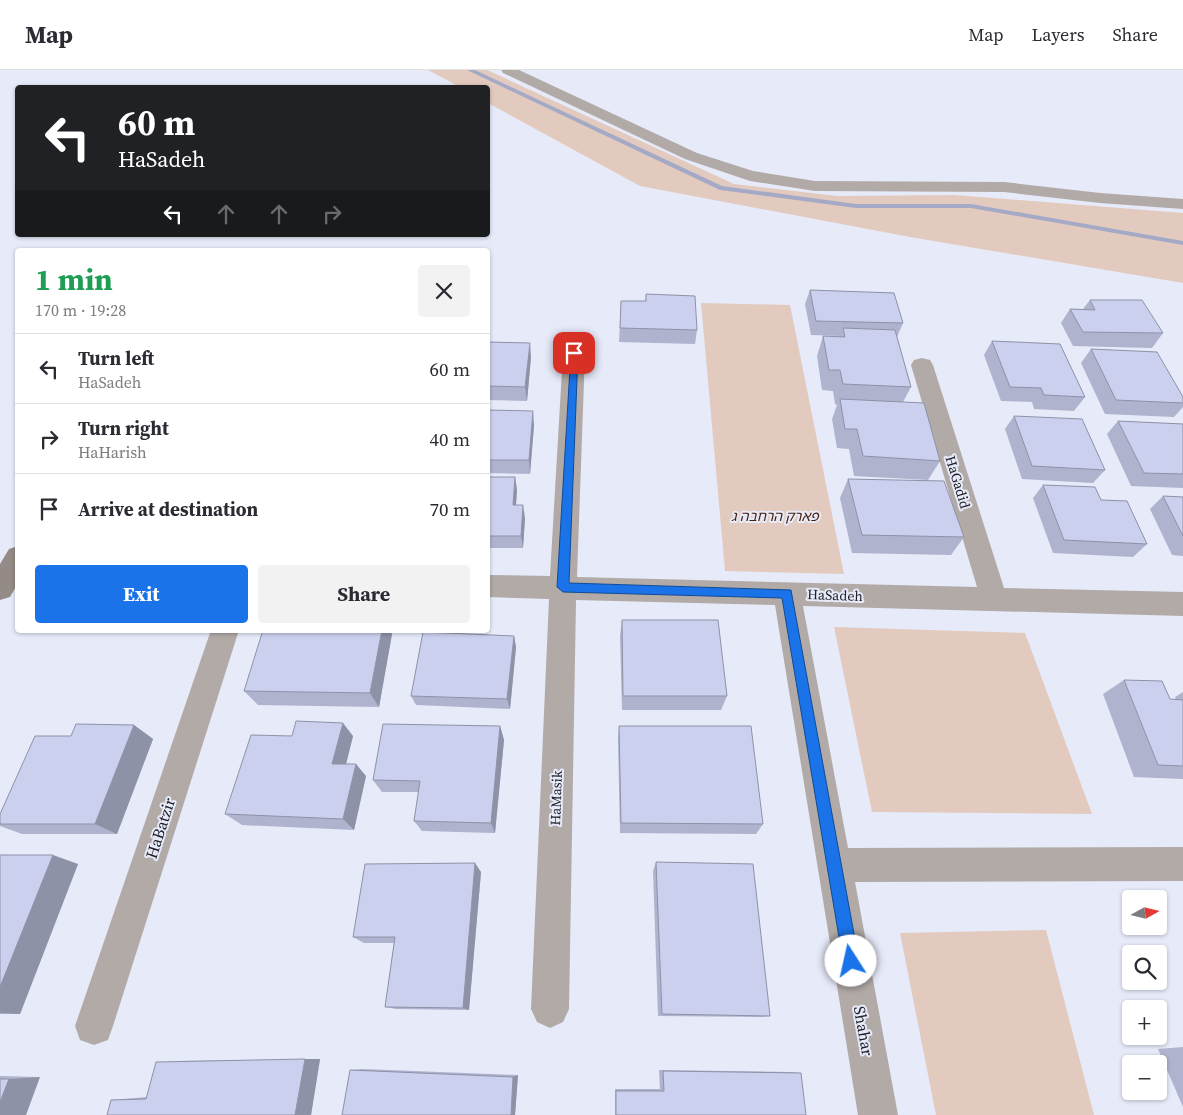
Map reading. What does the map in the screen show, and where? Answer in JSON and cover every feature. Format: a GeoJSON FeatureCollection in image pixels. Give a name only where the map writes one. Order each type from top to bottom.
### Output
{"type":"FeatureCollection","features":[{"type":"Feature","properties":{"kind":"street"},"geometry":{"type":"LineString","coordinates":[[508,70],[691,156],[750,176],[815,186],[1004,186],[1110,199],[1183,204]]}},
{"type":"Feature","properties":{"kind":"street","name":"HaMasik"},"geometry":{"type":"LineString","coordinates":[[550,1009],[563,587],[574,353]]}},
{"type":"Feature","properties":{"kind":"street","name":"HaGadid"},"geometry":{"type":"LineString","coordinates":[[922,365],[994,599]]}},
{"type":"Feature","properties":{"kind":"street","name":"HaSadeh"},"geometry":{"type":"LineString","coordinates":[[490,586],[1183,604]]}},
{"type":"Feature","properties":{"kind":"street","name":"Shahar"},"geometry":{"type":"LineString","coordinates":[[787,593],[878,1115]]}},
{"type":"Feature","properties":{"kind":"street","name":"HaBatzir"},"geometry":{"type":"LineString","coordinates":[[94,1026],[224,633]]}},
{"type":"Feature","properties":{"kind":"street"},"geometry":{"type":"LineString","coordinates":[[834,865],[1183,864]]}},
{"type":"Feature","properties":{"kind":"green space"},"geometry":{"type":"Polygon","coordinates":[[[428,70],[487,70],[734,184],[837,196],[954,195],[1183,213],[1183,283],[910,237],[640,186],[490,104],[490,85],[456,85],[428,70]]]}},
{"type":"Feature","properties":{"kind":"green space","name":"פארק הרחבה ג"},"geometry":{"type":"Polygon","coordinates":[[[701,303],[790,305],[844,574],[725,571],[701,303]]]}},
{"type":"Feature","properties":{"kind":"green space"},"geometry":{"type":"Polygon","coordinates":[[[834,627],[1025,633],[1092,814],[872,812],[834,627]]]}},
{"type":"Feature","properties":{"kind":"green space"},"geometry":{"type":"Polygon","coordinates":[[[1046,930],[1094,1115],[936,1115],[900,933],[1046,930]]]}},
{"type":"Feature","properties":{"kind":"building"},"geometry":{"type":"Polygon","coordinates":[[[810,290],[894,293],[903,323],[816,321],[810,290]]]}},
{"type":"Feature","properties":{"kind":"building"},"geometry":{"type":"Polygon","coordinates":[[[646,294],[695,296],[697,330],[620,328],[621,301],[646,301],[646,294]]]}},
{"type":"Feature","properties":{"kind":"building"},"geometry":{"type":"Polygon","coordinates":[[[1090,300],[1142,300],[1163,333],[1083,332],[1070,309],[1095,310],[1090,300]]]}},
{"type":"Feature","properties":{"kind":"building"},"geometry":{"type":"Polygon","coordinates":[[[843,328],[895,330],[911,387],[843,384],[840,370],[829,370],[823,336],[845,337],[843,328]]]}},
{"type":"Feature","properties":{"kind":"building"},"geometry":{"type":"Polygon","coordinates":[[[992,341],[1060,344],[1085,397],[1044,395],[1041,388],[1010,387],[992,341]]]}},
{"type":"Feature","properties":{"kind":"building"},"geometry":{"type":"Polygon","coordinates":[[[490,342],[530,343],[525,387],[490,386],[490,342]]]}},
{"type":"Feature","properties":{"kind":"building"},"geometry":{"type":"Polygon","coordinates":[[[1091,349],[1157,352],[1183,397],[1183,403],[1116,400],[1091,349]]]}},
{"type":"Feature","properties":{"kind":"building"},"geometry":{"type":"Polygon","coordinates":[[[840,399],[924,403],[940,461],[863,456],[857,429],[845,429],[840,399]]]}},
{"type":"Feature","properties":{"kind":"building"},"geometry":{"type":"Polygon","coordinates":[[[490,410],[533,411],[529,460],[490,460],[490,410]]]}},
{"type":"Feature","properties":{"kind":"building"},"geometry":{"type":"Polygon","coordinates":[[[1014,416],[1082,419],[1105,470],[1032,466],[1014,416]]]}},
{"type":"Feature","properties":{"kind":"building"},"geometry":{"type":"Polygon","coordinates":[[[1118,421],[1183,424],[1183,474],[1144,473],[1118,421]]]}},
{"type":"Feature","properties":{"kind":"building"},"geometry":{"type":"Polygon","coordinates":[[[490,477],[515,477],[513,505],[523,505],[521,536],[490,536],[490,477]]]}},
{"type":"Feature","properties":{"kind":"building"},"geometry":{"type":"Polygon","coordinates":[[[848,479],[944,481],[964,537],[862,535],[848,479]]]}},
{"type":"Feature","properties":{"kind":"building"},"geometry":{"type":"Polygon","coordinates":[[[1043,485],[1095,487],[1101,500],[1127,501],[1147,544],[1064,540],[1043,485]]]}},
{"type":"Feature","properties":{"kind":"building"},"geometry":{"type":"Polygon","coordinates":[[[1163,496],[1183,497],[1183,536],[1163,496]]]}},
{"type":"Feature","properties":{"kind":"building"},"geometry":{"type":"Polygon","coordinates":[[[622,620],[718,620],[727,696],[623,696],[622,620]]]}},
{"type":"Feature","properties":{"kind":"building"},"geometry":{"type":"Polygon","coordinates":[[[262,633],[381,633],[370,693],[244,691],[262,633]]]}},
{"type":"Feature","properties":{"kind":"building"},"geometry":{"type":"Polygon","coordinates":[[[423,633],[514,636],[507,699],[411,696],[423,633]]]}},
{"type":"Feature","properties":{"kind":"building"},"geometry":{"type":"Polygon","coordinates":[[[1124,680],[1162,681],[1170,699],[1183,700],[1183,766],[1158,765],[1124,680]]]}},
{"type":"Feature","properties":{"kind":"building"},"geometry":{"type":"Polygon","coordinates":[[[296,721],[343,723],[332,764],[356,764],[343,819],[225,814],[251,735],[292,736],[296,721]]]}},
{"type":"Feature","properties":{"kind":"building"},"geometry":{"type":"Polygon","coordinates":[[[76,724],[134,725],[95,824],[0,824],[0,814],[35,736],[71,736],[76,724]]]}},
{"type":"Feature","properties":{"kind":"building"},"geometry":{"type":"Polygon","coordinates":[[[383,724],[500,726],[491,823],[414,821],[420,781],[373,780],[383,724]]]}},
{"type":"Feature","properties":{"kind":"building"},"geometry":{"type":"Polygon","coordinates":[[[619,726],[751,726],[763,824],[621,823],[619,726]]]}},
{"type":"Feature","properties":{"kind":"building"},"geometry":{"type":"Polygon","coordinates":[[[0,855],[53,855],[0,987],[0,855]]]}},
{"type":"Feature","properties":{"kind":"building"},"geometry":{"type":"Polygon","coordinates":[[[656,862],[753,864],[770,1016],[662,1014],[656,862]]]}},
{"type":"Feature","properties":{"kind":"building"},"geometry":{"type":"Polygon","coordinates":[[[475,863],[463,1008],[385,1007],[395,937],[353,937],[365,864],[475,863]]]}},
{"type":"Feature","properties":{"kind":"building"},"geometry":{"type":"Polygon","coordinates":[[[305,1059],[295,1115],[107,1115],[111,1100],[146,1099],[156,1062],[305,1059]]]}},
{"type":"Feature","properties":{"kind":"building"},"geometry":{"type":"Polygon","coordinates":[[[350,1070],[513,1077],[511,1115],[342,1115],[350,1070]]]}},
{"type":"Feature","properties":{"kind":"building"},"geometry":{"type":"Polygon","coordinates":[[[663,1071],[801,1073],[806,1115],[616,1115],[616,1091],[664,1091],[663,1071]]]}},
{"type":"Feature","properties":{"kind":"building"},"geometry":{"type":"Polygon","coordinates":[[[0,1079],[9,1079],[0,1102],[0,1079]]]}},
{"type":"Feature","properties":{"kind":"waterway"},"geometry":{"type":"LineString","coordinates":[[470,70],[720,188],[856,206],[971,206],[1183,243]]}},
{"type":"Feature","properties":{"kind":"route"},"geometry":{"type":"LineString","coordinates":[[574,353],[563,587],[787,593],[851,961]]}}]}
